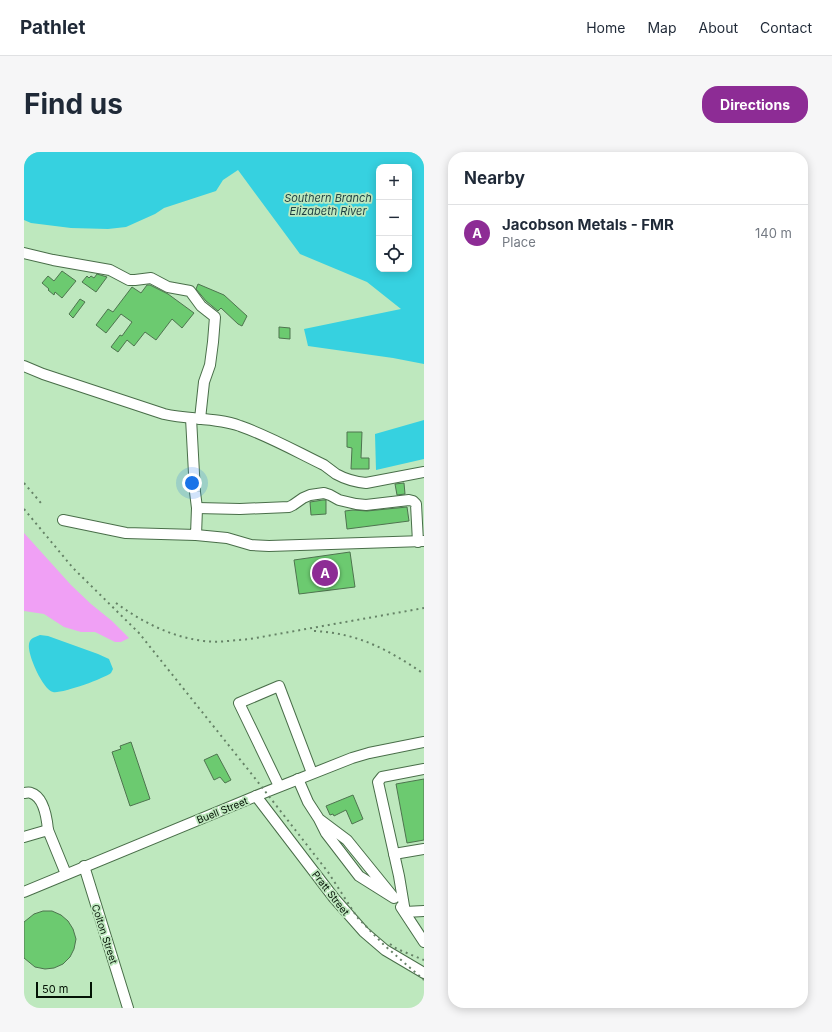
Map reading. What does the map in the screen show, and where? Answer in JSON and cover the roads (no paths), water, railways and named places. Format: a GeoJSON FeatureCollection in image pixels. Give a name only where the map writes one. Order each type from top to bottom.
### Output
{"type":"FeatureCollection","features":[{"type":"Feature","properties":{"kind":"street"},"geometry":{"type":"LineString","coordinates":[[24,253],[53,260],[110,270],[129,280],[151,278],[168,287],[190,291],[201,306],[215,316],[210,365],[204,382],[196,418],[196,535]]}},
{"type":"Feature","properties":{"kind":"street"},"geometry":{"type":"LineString","coordinates":[[24,366],[43,374],[164,414],[176,417],[226,422],[254,431],[326,467],[338,475],[357,482],[366,483],[424,472]]}},
{"type":"Feature","properties":{"kind":"street"},"geometry":{"type":"LineString","coordinates":[[63,520],[126,533],[196,535],[227,538],[251,545],[270,546],[421,542],[416,504],[409,500],[366,505],[339,500],[324,493],[303,498],[289,507],[240,509],[197,508]]}},
{"type":"Feature","properties":{"kind":"street"},"geometry":{"type":"LineString","coordinates":[[279,786],[239,703],[279,686],[312,773]]}},
{"type":"Feature","properties":{"kind":"street","name":"Buell Street"},"geometry":{"type":"LineString","coordinates":[[24,892],[279,786],[352,758],[424,742]]}},
{"type":"Feature","properties":{"kind":"street"},"geometry":{"type":"LineString","coordinates":[[404,912],[401,884],[378,782],[382,778],[424,769]]}},
{"type":"Feature","properties":{"kind":"street"},"geometry":{"type":"LineString","coordinates":[[298,779],[308,802],[326,833],[359,876],[394,898],[424,942]]}},
{"type":"Feature","properties":{"kind":"street"},"geometry":{"type":"LineString","coordinates":[[24,793],[31,793],[38,799],[47,817],[48,830],[66,874]]}},
{"type":"Feature","properties":{"kind":"street","name":"Pratt Street"},"geometry":{"type":"LineString","coordinates":[[256,796],[334,898],[364,932],[385,950],[424,973]]}},
{"type":"Feature","properties":{"kind":"street"},"geometry":{"type":"LineString","coordinates":[[24,837],[48,830]]}},
{"type":"Feature","properties":{"kind":"street"},"geometry":{"type":"LineString","coordinates":[[394,854],[424,849]]}},
{"type":"Feature","properties":{"kind":"street","name":"Colton Street"},"geometry":{"type":"LineString","coordinates":[[84,866],[127,1005]]}},
{"type":"Feature","properties":{"kind":"street"},"geometry":{"type":"LineString","coordinates":[[404,912],[424,911]]}},
{"type":"Feature","properties":{"kind":"water","name":"Southern Branch Elizabeth River"},"geometry":{"type":"Polygon","coordinates":[[[24,152],[424,152],[424,364],[308,346],[304,329],[401,309],[367,282],[300,254],[238,170],[223,180],[216,191],[164,208],[155,214],[126,227],[108,229],[71,228],[31,223],[24,220],[24,152]]]}},
{"type":"Feature","properties":{"kind":"water"},"geometry":{"type":"Polygon","coordinates":[[[424,420],[424,459],[376,470],[375,434],[424,420]]]}},
{"type":"Feature","properties":{"kind":"water"},"geometry":{"type":"Polygon","coordinates":[[[40,635],[48,636],[109,659],[113,669],[111,673],[82,686],[64,691],[53,692],[49,690],[40,679],[36,671],[29,649],[30,640],[40,635]]]}},
{"type":"Feature","properties":{"kind":"railway"},"geometry":{"type":"LineString","coordinates":[[24,483],[41,503]]}},
{"type":"Feature","properties":{"kind":"railway"},"geometry":{"type":"LineString","coordinates":[[24,509],[73,568],[139,633],[328,872],[357,917],[384,945],[424,980]]}},
{"type":"Feature","properties":{"kind":"railway"},"geometry":{"type":"LineString","coordinates":[[116,603],[157,628],[192,639],[215,642],[250,639],[424,608]]}},
{"type":"Feature","properties":{"kind":"railway"},"geometry":{"type":"LineString","coordinates":[[314,631],[345,635],[372,644],[398,657],[424,674]]}},
{"type":"Feature","properties":{"kind":"railway"},"geometry":{"type":"LineString","coordinates":[[390,944],[397,949],[424,960]]}},
{"type":"Feature","properties":{"kind":"place","name":"Jacobson Metals - FMR"},"geometry":{"type":"Point","coordinates":[325,573]}}]}
